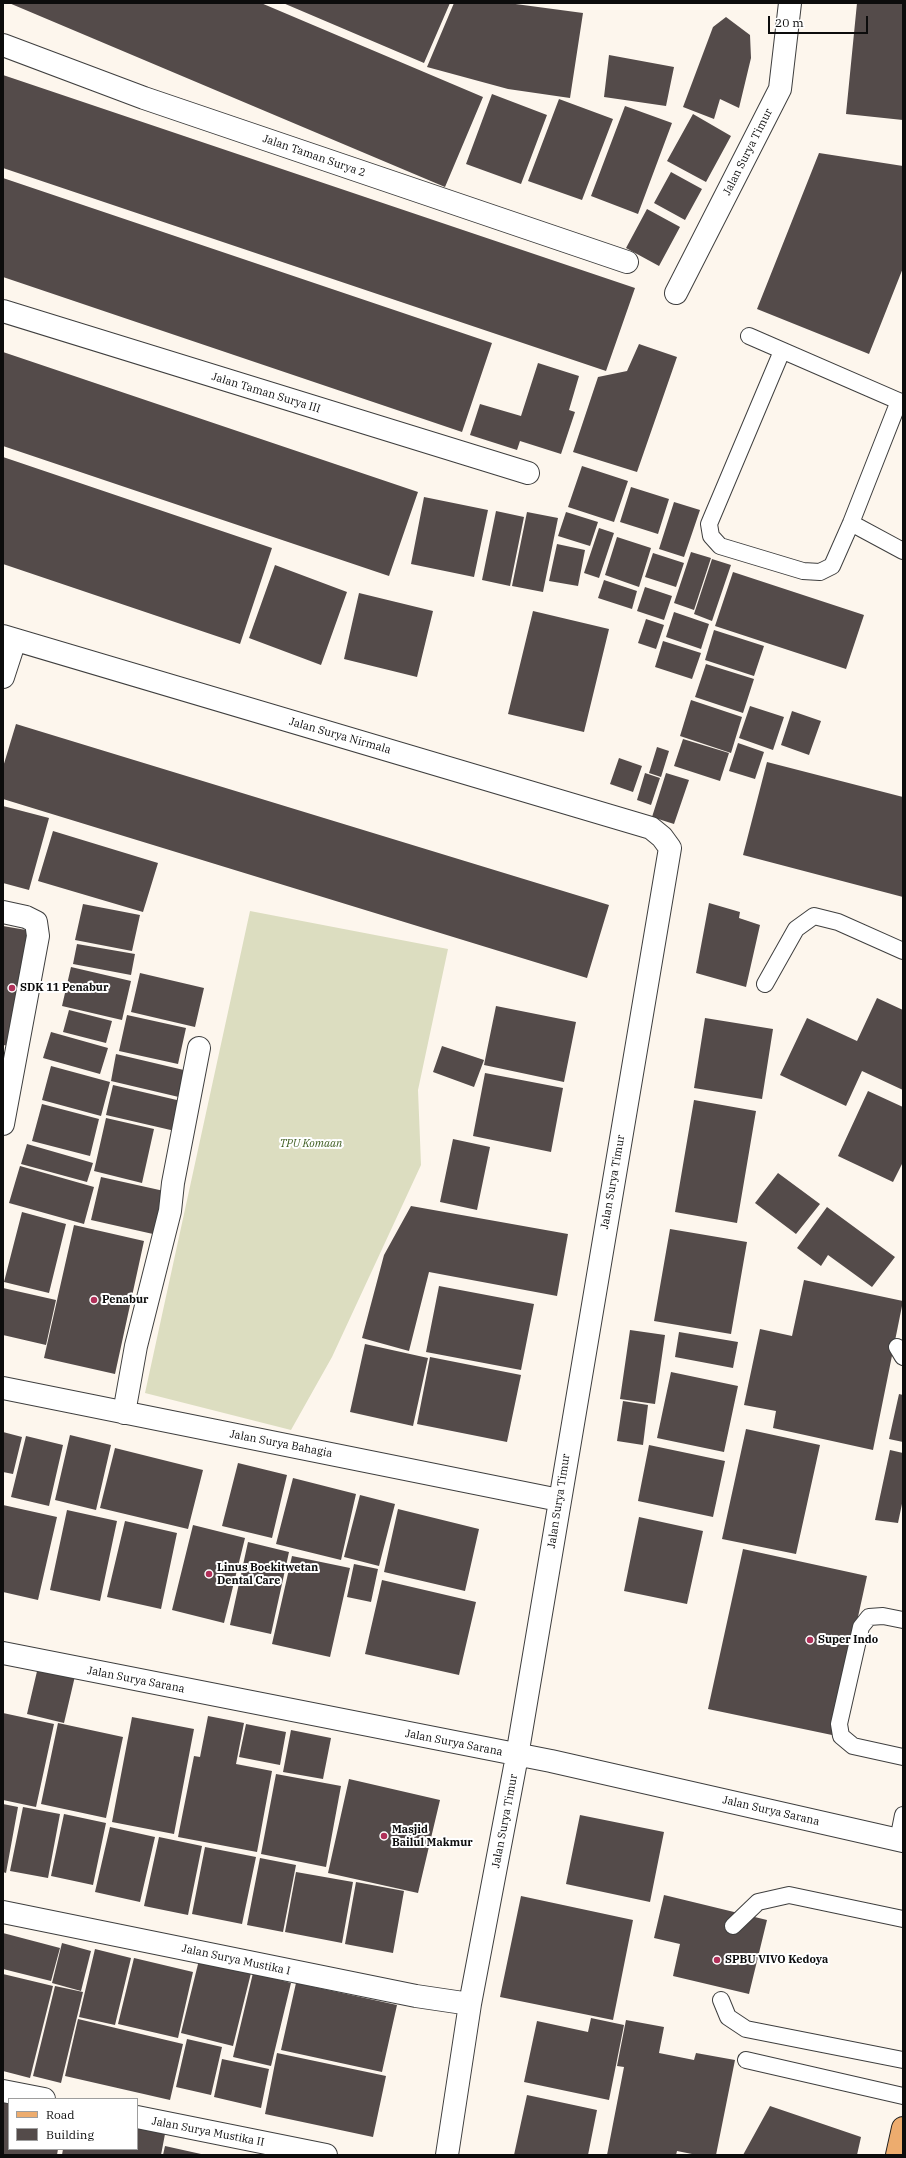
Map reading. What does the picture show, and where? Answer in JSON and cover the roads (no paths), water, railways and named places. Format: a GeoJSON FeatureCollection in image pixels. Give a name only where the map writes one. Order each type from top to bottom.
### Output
{"type":"FeatureCollection","features":[{"type":"Feature","properties":{"kind":"main road"},"geometry":{"type":"LineString","coordinates":[[897,2155],[903,2128]]}},
{"type":"Feature","properties":{"kind":"street","name":"Jalan Surya Timur"},"geometry":{"type":"LineString","coordinates":[[676,292],[780,89],[790,3]]}},
{"type":"Feature","properties":{"kind":"street","name":"Jalan Taman Surya 2"},"geometry":{"type":"LineString","coordinates":[[3,45],[144,98],[628,262]]}},
{"type":"Feature","properties":{"kind":"street","name":"Jalan Taman Surya III"},"geometry":{"type":"LineString","coordinates":[[3,311],[528,473]]}},
{"type":"Feature","properties":{"kind":"street"},"geometry":{"type":"LineString","coordinates":[[3,677],[9,638]]}},
{"type":"Feature","properties":{"kind":"street","name":"Jalan Surya Nirmala"},"geometry":{"type":"LineString","coordinates":[[9,638],[652,828],[662,837],[670,848]]}},
{"type":"Feature","properties":{"kind":"street","name":"Jalan Surya Timur"},"geometry":{"type":"LineString","coordinates":[[447,2155],[470,2004],[517,1756],[670,848]]}},
{"type":"Feature","properties":{"kind":"street"},"geometry":{"type":"LineString","coordinates":[[3,912],[26,917],[36,922],[38,936],[3,1124]]}},
{"type":"Feature","properties":{"kind":"street"},"geometry":{"type":"LineString","coordinates":[[124,1413],[136,1346],[170,1211],[173,1183],[199,1048]]}},
{"type":"Feature","properties":{"kind":"street","name":"Jalan Surya Bahagia"},"geometry":{"type":"LineString","coordinates":[[3,1388],[559,1500]]}},
{"type":"Feature","properties":{"kind":"street","name":"Jalan Surya Sarana"},"geometry":{"type":"LineString","coordinates":[[3,1654],[517,1756],[551,1761],[900,1840]]}},
{"type":"Feature","properties":{"kind":"street","name":"Jalan Surya Mustika I"},"geometry":{"type":"LineString","coordinates":[[3,1912],[408,1995],[470,2004]]}},
{"type":"Feature","properties":{"kind":"street"},"geometry":{"type":"LineString","coordinates":[[3,2091],[39,2098]]}},
{"type":"Feature","properties":{"kind":"street","name":"Jalan Surya Mustika II"},"geometry":{"type":"LineString","coordinates":[[138,2117],[326,2155]]}},
{"type":"Feature","properties":{"kind":"lane"},"geometry":{"type":"LineString","coordinates":[[749,336],[901,402],[832,566],[820,572],[803,571],[720,546],[711,536],[709,524],[782,351]]}},
{"type":"Feature","properties":{"kind":"lane"},"geometry":{"type":"LineString","coordinates":[[851,523],[903,551]]}},
{"type":"Feature","properties":{"kind":"lane"},"geometry":{"type":"LineString","coordinates":[[765,984],[796,929],[814,916],[838,922],[903,951]]}},
{"type":"Feature","properties":{"kind":"lane"},"geometry":{"type":"LineString","coordinates":[[903,1620],[883,1616],[869,1618],[861,1627],[840,1724],[841,1736],[854,1746],[903,1757]]}},
{"type":"Feature","properties":{"kind":"lane"},"geometry":{"type":"LineString","coordinates":[[900,1840],[903,1815]]}},
{"type":"Feature","properties":{"kind":"lane"},"geometry":{"type":"LineString","coordinates":[[733,1926],[758,1902],[789,1895],[903,1919]]}},
{"type":"Feature","properties":{"kind":"lane"},"geometry":{"type":"LineString","coordinates":[[721,2000],[728,2017],[746,2029],[903,2060]]}},
{"type":"Feature","properties":{"kind":"lane"},"geometry":{"type":"LineString","coordinates":[[746,2060],[903,2096]]}},
{"type":"Feature","properties":{"kind":"place","name":"SDK 11 Penabur"},"geometry":{"type":"Point","coordinates":[12,988]}},
{"type":"Feature","properties":{"kind":"place","name":"Penabur"},"geometry":{"type":"Point","coordinates":[94,1300]}},
{"type":"Feature","properties":{"kind":"place","name":"Linus Boekitwetan Dental Care"},"geometry":{"type":"Point","coordinates":[209,1574]}},
{"type":"Feature","properties":{"kind":"place","name":"Super Indo"},"geometry":{"type":"Point","coordinates":[810,1640]}},
{"type":"Feature","properties":{"kind":"place","name":"Masjid Bailul Makmur"},"geometry":{"type":"Point","coordinates":[384,1836]}},
{"type":"Feature","properties":{"kind":"place","name":"SPBU VIVO Kedoya"},"geometry":{"type":"Point","coordinates":[717,1960]}},
{"type":"Feature","properties":{"kind":"park label","name":"TPU Komaan"},"geometry":{"type":"Point","coordinates":[311,1144]}}]}
